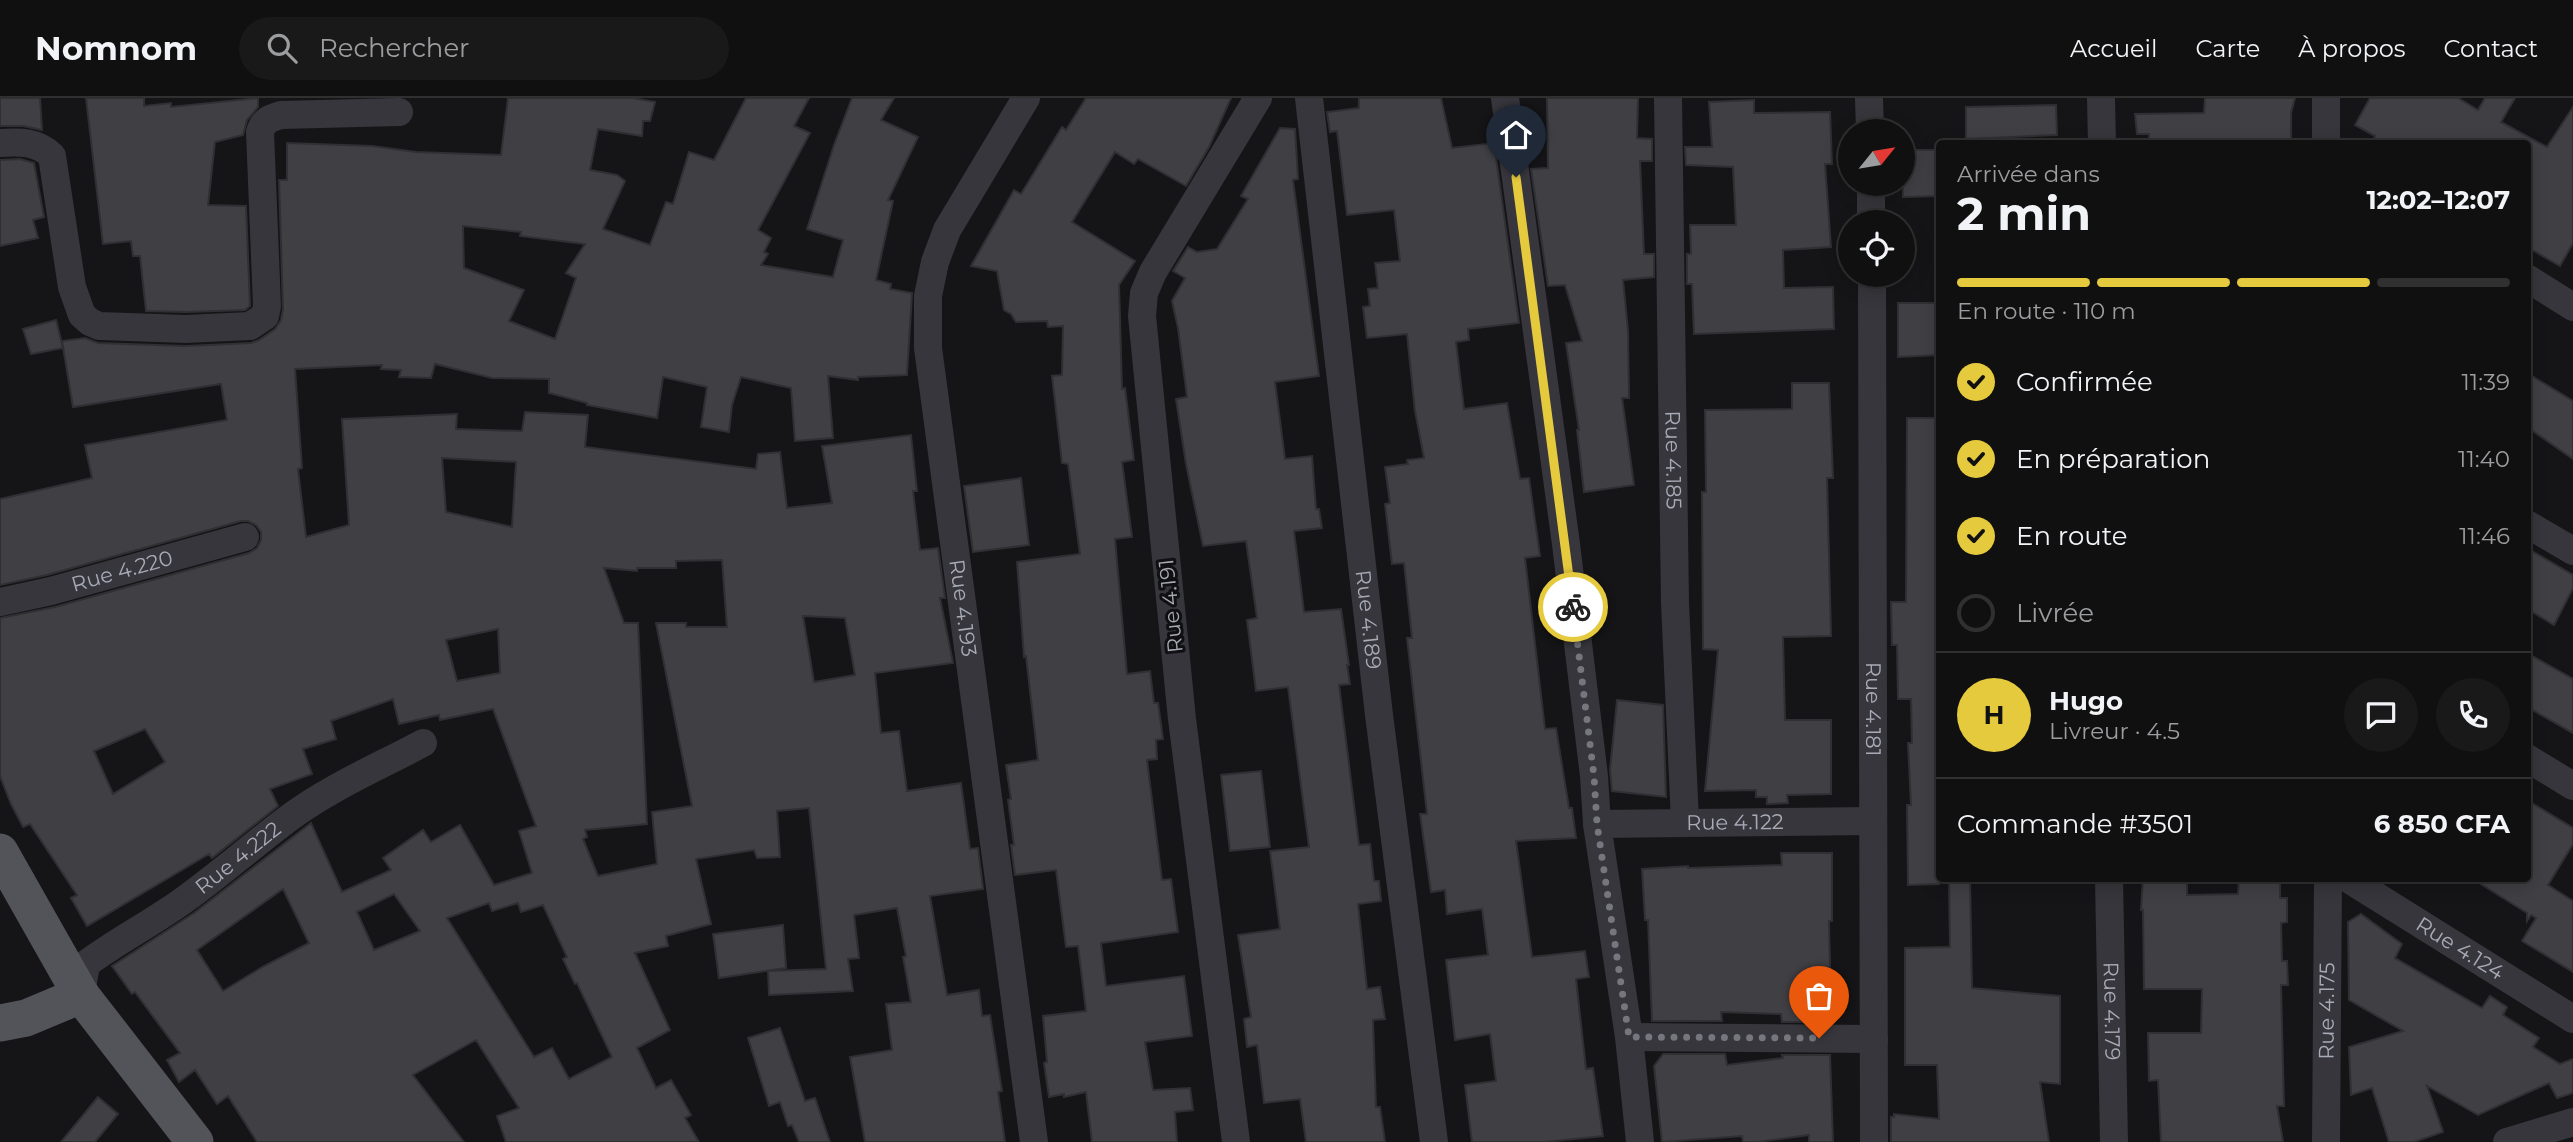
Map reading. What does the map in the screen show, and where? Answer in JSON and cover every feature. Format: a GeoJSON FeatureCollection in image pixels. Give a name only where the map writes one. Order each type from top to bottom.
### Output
{"type":"FeatureCollection","features":[{"type":"Feature","properties":{"kind":"main road"},"geometry":{"type":"LineString","coordinates":[[0,852],[81,996],[195,1142]]}},
{"type":"Feature","properties":{"kind":"main road"},"geometry":{"type":"LineString","coordinates":[[0,1023],[26,1017],[81,996]]}},
{"type":"Feature","properties":{"kind":"street","name":"Rue 4.193"},"geometry":{"type":"LineString","coordinates":[[1026,98],[947,230],[928,296],[928,348],[1034,1142]]}},
{"type":"Feature","properties":{"kind":"street","name":"Rue 4.191"},"geometry":{"type":"LineString","coordinates":[[1236,1142],[1182,719],[1142,316],[1144,293],[1153,272],[1258,98]]}},
{"type":"Feature","properties":{"kind":"street","name":"Rue 4.189"},"geometry":{"type":"LineString","coordinates":[[1309,98],[1379,715],[1434,1142]]}},
{"type":"Feature","properties":{"kind":"street"},"geometry":{"type":"LineString","coordinates":[[1505,98],[1566,544],[1594,776],[1597,824],[1629,1037],[1640,1142]]}},
{"type":"Feature","properties":{"kind":"street","name":"Rue 4.185"},"geometry":{"type":"LineString","coordinates":[[1668,98],[1675,590],[1685,821]]}},
{"type":"Feature","properties":{"kind":"street"},"geometry":{"type":"LineString","coordinates":[[1869,98],[1870,119]]}},
{"type":"Feature","properties":{"kind":"street"},"geometry":{"type":"LineString","coordinates":[[2101,98],[2102,140]]}},
{"type":"Feature","properties":{"kind":"street"},"geometry":{"type":"LineString","coordinates":[[2326,98],[2326,140]]}},
{"type":"Feature","properties":{"kind":"street"},"geometry":{"type":"LineString","coordinates":[[0,144],[35,144],[52,156],[72,287],[82,314],[90,322],[99,326],[186,329],[250,326],[265,316],[267,306],[260,132],[262,125],[270,118],[281,115],[399,112]]}},
{"type":"Feature","properties":{"kind":"street"},"geometry":{"type":"LineString","coordinates":[[2531,281],[2573,307]]}},
{"type":"Feature","properties":{"kind":"street","name":"Rue 4.181"},"geometry":{"type":"LineString","coordinates":[[1872,287],[1874,1142]]}},
{"type":"Feature","properties":{"kind":"street"},"geometry":{"type":"LineString","coordinates":[[2531,526],[2573,551]]}},
{"type":"Feature","properties":{"kind":"street","name":"Rue 4.220"},"geometry":{"type":"LineString","coordinates":[[0,602],[51,591],[245,537]]}},
{"type":"Feature","properties":{"kind":"street","name":"Rue 4.222"},"geometry":{"type":"LineString","coordinates":[[81,996],[86,964],[106,949],[154,921],[212,880],[290,817],[343,785],[423,743]]}},
{"type":"Feature","properties":{"kind":"street"},"geometry":{"type":"LineString","coordinates":[[2531,760],[2573,786]]}},
{"type":"Feature","properties":{"kind":"street","name":"Rue 4.122"},"geometry":{"type":"LineString","coordinates":[[1597,824],[1873,821]]}},
{"type":"Feature","properties":{"kind":"street","name":"Rue 4.179"},"geometry":{"type":"LineString","coordinates":[[2109,882],[2114,1142]]}},
{"type":"Feature","properties":{"kind":"street","name":"Rue 4.175"},"geometry":{"type":"LineString","coordinates":[[2326,1142],[2328,882]]}},
{"type":"Feature","properties":{"kind":"street","name":"Rue 4.124"},"geometry":{"type":"LineString","coordinates":[[2353,882],[2573,1019]]}},
{"type":"Feature","properties":{"kind":"street"},"geometry":{"type":"LineString","coordinates":[[1629,1037],[1874,1039]]}},
{"type":"Feature","properties":{"kind":"street"},"geometry":{"type":"LineString","coordinates":[[2507,1142],[2573,1122]]}},
{"type":"Feature","properties":{"kind":"building"},"geometry":{"type":"Polygon","coordinates":[[[0,98],[40,98],[42,130],[23,126],[0,126],[0,98]]]}},
{"type":"Feature","properties":{"kind":"building"},"geometry":{"type":"Polygon","coordinates":[[[86,98],[144,98],[144,106],[171,103],[171,107],[258,98],[258,107],[247,120],[243,135],[215,142],[208,205],[246,206],[250,306],[245,310],[146,311],[140,256],[133,256],[131,241],[103,244],[86,98]]]}},
{"type":"Feature","properties":{"kind":"building"},"geometry":{"type":"Polygon","coordinates":[[[508,98],[633,98],[655,102],[650,121],[643,121],[642,136],[598,129],[590,170],[617,175],[625,181],[603,229],[650,245],[666,202],[673,204],[689,152],[714,160],[746,98],[809,98],[794,126],[810,133],[758,230],[771,238],[764,252],[768,254],[761,265],[833,277],[843,240],[807,229],[852,98],[894,98],[881,120],[918,137],[888,200],[893,201],[876,280],[891,284],[890,289],[912,293],[907,375],[858,377],[858,380],[828,376],[833,438],[795,441],[791,388],[741,377],[732,405],[729,432],[701,427],[707,387],[663,377],[657,418],[587,405],[549,393],[549,379],[492,378],[435,364],[431,378],[399,377],[401,370],[381,369],[382,365],[295,369],[302,468],[298,469],[306,537],[349,525],[342,419],[457,414],[456,429],[522,431],[525,412],[588,415],[585,447],[756,469],[758,454],[780,452],[787,508],[832,503],[822,446],[911,435],[917,491],[913,491],[920,550],[938,548],[945,598],[940,598],[953,663],[875,673],[881,733],[899,731],[907,791],[961,783],[970,849],[978,848],[983,889],[930,896],[947,995],[979,990],[982,1016],[990,1015],[1002,1091],[998,1092],[1005,1142],[865,1142],[850,1057],[892,1050],[886,1004],[911,1002],[897,908],[854,915],[859,958],[848,959],[853,991],[769,995],[768,971],[826,969],[809,808],[777,811],[780,857],[757,858],[754,850],[696,859],[711,924],[666,936],[668,946],[635,953],[670,1030],[637,1048],[656,1088],[671,1080],[691,1115],[685,1118],[699,1142],[506,1142],[497,1116],[519,1108],[476,1040],[413,1075],[464,1142],[257,1142],[228,1096],[217,1104],[195,1070],[179,1082],[167,1060],[180,1053],[135,992],[132,994],[112,966],[194,913],[311,823],[342,892],[391,870],[383,858],[423,830],[431,842],[460,825],[494,885],[532,873],[519,831],[536,826],[493,709],[440,720],[439,715],[399,724],[393,699],[331,721],[336,739],[303,749],[312,774],[270,789],[278,806],[212,858],[209,854],[87,926],[71,898],[77,895],[30,824],[23,827],[11,804],[0,776],[0,618],[55,607],[249,553],[257,548],[261,540],[261,532],[256,525],[241,521],[47,575],[0,585],[0,499],[92,478],[85,445],[227,420],[221,384],[73,407],[62,341],[85,338],[98,343],[186,346],[251,343],[275,329],[281,320],[283,309],[279,180],[287,180],[287,143],[501,155],[508,98]],[[463,226],[464,268],[524,290],[509,321],[555,339],[576,278],[566,273],[585,244],[520,236],[521,232],[463,226]],[[442,458],[446,512],[512,527],[516,462],[442,458]],[[722,560],[676,561],[676,568],[637,568],[637,571],[604,568],[624,623],[638,623],[647,824],[585,830],[587,837],[583,839],[598,876],[657,864],[652,812],[692,806],[656,623],[686,623],[686,627],[727,627],[722,560]],[[803,616],[814,682],[855,675],[845,618],[803,616]],[[498,629],[446,640],[457,681],[500,673],[498,629]],[[145,729],[94,751],[113,794],[165,762],[145,729]],[[283,889],[197,950],[223,991],[309,943],[283,889]],[[394,894],[357,912],[374,950],[420,931],[394,894]],[[489,903],[447,918],[534,1057],[552,1048],[569,1079],[612,1057],[563,959],[567,957],[543,905],[521,912],[518,903],[492,911],[489,903]]]}},
{"type":"Feature","properties":{"kind":"building"},"geometry":{"type":"Polygon","coordinates":[[[1086,98],[1231,98],[1209,147],[1186,186],[1138,159],[1134,164],[1115,152],[1072,222],[1135,261],[1119,285],[1122,389],[1125,388],[1134,460],[1122,462],[1132,537],[1115,539],[1127,674],[1150,671],[1154,703],[1158,703],[1163,739],[1156,740],[1157,759],[1147,760],[1162,880],[1171,879],[1178,932],[1101,943],[1106,986],[1184,976],[1192,1036],[1145,1042],[1153,1090],[1190,1088],[1193,1110],[1175,1112],[1177,1142],[1092,1142],[1086,1092],[1049,1097],[1044,1063],[1047,1062],[1043,1016],[1086,1011],[1078,946],[1066,947],[1056,870],[1015,875],[1011,845],[1014,845],[1006,765],[1038,760],[1026,656],[1024,657],[1017,562],[1080,554],[1068,464],[1062,463],[1052,376],[1062,375],[1063,326],[1048,327],[1047,321],[1016,322],[1011,314],[1004,310],[997,271],[971,266],[1014,190],[1021,194],[1062,127],[1066,130],[1086,98]]]}},
{"type":"Feature","properties":{"kind":"building"},"geometry":{"type":"Polygon","coordinates":[[[1359,98],[1441,98],[1452,148],[1494,143],[1519,323],[1468,329],[1469,340],[1456,342],[1464,409],[1507,403],[1520,479],[1529,478],[1540,556],[1525,558],[1545,729],[1556,728],[1576,838],[1516,841],[1532,957],[1585,951],[1589,977],[1576,979],[1586,1069],[1593,1068],[1603,1136],[1545,1142],[1472,1142],[1465,1085],[1496,1081],[1490,1034],[1455,1040],[1446,960],[1488,955],[1482,909],[1447,914],[1445,890],[1431,892],[1420,814],[1427,814],[1407,638],[1412,638],[1404,563],[1392,564],[1385,504],[1390,503],[1385,467],[1408,464],[1407,460],[1424,458],[1415,411],[1407,334],[1367,338],[1363,307],[1370,306],[1368,289],[1378,288],[1375,263],[1400,261],[1394,210],[1347,215],[1337,131],[1330,132],[1327,112],[1359,108],[1359,98]]]}},
{"type":"Feature","properties":{"kind":"building"},"geometry":{"type":"Polygon","coordinates":[[[1547,98],[1638,98],[1637,138],[1652,139],[1652,161],[1640,161],[1644,254],[1654,254],[1654,277],[1623,280],[1628,331],[1629,398],[1622,398],[1634,485],[1584,492],[1579,430],[1566,343],[1582,341],[1565,285],[1548,286],[1531,169],[1548,168],[1547,98]]]}},
{"type":"Feature","properties":{"kind":"building"},"geometry":{"type":"Polygon","coordinates":[[[2205,98],[2295,98],[2291,113],[2291,140],[2149,140],[2149,134],[2137,134],[2135,114],[2204,113],[2205,98]]]}},
{"type":"Feature","properties":{"kind":"building"},"geometry":{"type":"Polygon","coordinates":[[[2370,98],[2458,98],[2478,110],[2485,98],[2515,98],[2501,122],[2547,147],[2573,107],[2573,243],[2560,266],[2531,249],[2531,140],[2374,140],[2375,136],[2355,125],[2370,98]]]}},
{"type":"Feature","properties":{"kind":"building"},"geometry":{"type":"Polygon","coordinates":[[[1754,100],[1754,113],[1830,112],[1832,164],[1825,164],[1831,247],[1783,250],[1784,288],[1833,287],[1834,329],[1694,334],[1692,284],[1687,284],[1687,254],[1691,254],[1690,225],[1736,225],[1733,167],[1686,165],[1685,147],[1712,147],[1709,102],[1754,100]]]}},
{"type":"Feature","properties":{"kind":"building"},"geometry":{"type":"Polygon","coordinates":[[[2056,105],[2057,135],[1966,139],[1966,107],[2056,105]]]}},
{"type":"Feature","properties":{"kind":"building"},"geometry":{"type":"Polygon","coordinates":[[[1280,128],[1295,129],[1298,179],[1293,180],[1319,376],[1275,382],[1285,459],[1312,456],[1316,509],[1319,509],[1322,528],[1294,531],[1304,612],[1341,609],[1350,684],[1339,685],[1359,845],[1370,844],[1374,881],[1379,881],[1381,901],[1358,904],[1367,989],[1380,987],[1385,1019],[1373,1020],[1376,1107],[1380,1107],[1385,1142],[1306,1142],[1300,1099],[1264,1103],[1257,1045],[1247,1047],[1244,1019],[1251,1017],[1238,935],[1280,929],[1270,851],[1309,847],[1288,687],[1256,691],[1247,620],[1257,618],[1246,541],[1203,546],[1176,399],[1187,397],[1172,301],[1185,278],[1173,271],[1188,247],[1197,252],[1217,249],[1248,199],[1241,196],[1280,128]]]}},
{"type":"Feature","properties":{"kind":"building"},"geometry":{"type":"Polygon","coordinates":[[[1915,150],[1936,150],[1936,196],[1903,197],[1915,196],[1915,150]]]}},
{"type":"Feature","properties":{"kind":"building"},"geometry":{"type":"Polygon","coordinates":[[[20,159],[34,163],[44,217],[33,220],[38,238],[0,246],[0,160],[20,159]]]}},
{"type":"Feature","properties":{"kind":"building"},"geometry":{"type":"Polygon","coordinates":[[[1898,303],[1936,303],[1936,355],[1898,357],[1898,303]]]}},
{"type":"Feature","properties":{"kind":"building"},"geometry":{"type":"Polygon","coordinates":[[[56,320],[63,348],[31,354],[23,329],[56,320]]]}},
{"type":"Feature","properties":{"kind":"building"},"geometry":{"type":"Polygon","coordinates":[[[2531,375],[2573,401],[2573,459],[2531,430],[2531,375]]]}},
{"type":"Feature","properties":{"kind":"building"},"geometry":{"type":"Polygon","coordinates":[[[1792,383],[1829,383],[1833,478],[1827,478],[1831,636],[1783,637],[1785,720],[1831,720],[1831,794],[1787,795],[1788,803],[1767,804],[1767,797],[1756,797],[1756,790],[1705,791],[1718,650],[1703,649],[1702,492],[1706,492],[1705,410],[1792,409],[1792,383]]]}},
{"type":"Feature","properties":{"kind":"building"},"geometry":{"type":"Polygon","coordinates":[[[1907,418],[1936,418],[1936,882],[1939,884],[1908,885],[1907,805],[1911,805],[1908,743],[1912,743],[1911,699],[1898,699],[1897,645],[1892,645],[1891,602],[1906,602],[1907,418]]]}},
{"type":"Feature","properties":{"kind":"building"},"geometry":{"type":"Polygon","coordinates":[[[1021,478],[1029,545],[973,552],[964,486],[1021,478]]]}},
{"type":"Feature","properties":{"kind":"building"},"geometry":{"type":"Polygon","coordinates":[[[2531,550],[2573,575],[2573,588],[2554,625],[2531,611],[2531,550]]]}},
{"type":"Feature","properties":{"kind":"building"},"geometry":{"type":"Polygon","coordinates":[[[2531,655],[2573,679],[2573,733],[2531,709],[2531,655]]]}},
{"type":"Feature","properties":{"kind":"building"},"geometry":{"type":"Polygon","coordinates":[[[1617,700],[1663,705],[1666,797],[1612,791],[1610,770],[1617,700]]]}},
{"type":"Feature","properties":{"kind":"building"},"geometry":{"type":"Polygon","coordinates":[[[1261,771],[1270,847],[1230,851],[1221,775],[1261,771]]]}},
{"type":"Feature","properties":{"kind":"building"},"geometry":{"type":"Polygon","coordinates":[[[2531,802],[2573,828],[2573,844],[2548,885],[2573,901],[2573,972],[2522,941],[2536,918],[2531,915],[2527,921],[2527,913],[2477,882],[2531,882],[2531,802]]]}},
{"type":"Feature","properties":{"kind":"building"},"geometry":{"type":"Polygon","coordinates":[[[1781,853],[1832,853],[1832,921],[1829,921],[1831,1015],[1828,1015],[1828,1022],[1782,1022],[1781,1014],[1721,1012],[1722,1021],[1652,1021],[1648,920],[1645,920],[1642,869],[1782,865],[1781,853]]]}},
{"type":"Feature","properties":{"kind":"building"},"geometry":{"type":"Polygon","coordinates":[[[1949,882],[1970,882],[1972,988],[2060,996],[2060,1084],[2040,1082],[2049,1142],[1891,1142],[1891,1117],[1894,1117],[1894,1114],[1939,1119],[1937,1065],[1905,1065],[1905,948],[1950,947],[1949,882]]]}},
{"type":"Feature","properties":{"kind":"building"},"geometry":{"type":"Polygon","coordinates":[[[2143,882],[2187,882],[2187,895],[2238,894],[2239,882],[2280,882],[2280,898],[2287,898],[2287,922],[2281,923],[2282,961],[2287,961],[2288,985],[2281,985],[2284,1106],[2277,1106],[2283,1142],[2161,1142],[2158,1080],[2149,1081],[2148,1033],[2201,1033],[2202,989],[2144,989],[2143,882]]]}},
{"type":"Feature","properties":{"kind":"building"},"geometry":{"type":"Polygon","coordinates":[[[2361,914],[2402,944],[2395,958],[2482,1008],[2490,996],[2507,1007],[2503,1015],[2539,1038],[2533,1047],[2560,1064],[2573,1059],[2573,1093],[2557,1098],[2549,1083],[2478,1115],[2427,1086],[2443,1132],[2414,1142],[2389,1142],[2372,1088],[2351,1095],[2349,1047],[2403,1031],[2349,1000],[2348,922],[2361,914]]]}},
{"type":"Feature","properties":{"kind":"building"},"geometry":{"type":"Polygon","coordinates":[[[783,925],[786,968],[719,978],[713,934],[783,925]]]}},
{"type":"Feature","properties":{"kind":"building"},"geometry":{"type":"Polygon","coordinates":[[[780,1028],[805,1101],[815,1098],[830,1142],[799,1142],[792,1125],[788,1126],[780,1102],[769,1106],[748,1038],[780,1028]]]}},
{"type":"Feature","properties":{"kind":"building"},"geometry":{"type":"Polygon","coordinates":[[[1663,1054],[1725,1054],[1727,1065],[1783,1058],[1782,1055],[1830,1055],[1833,1142],[1809,1142],[1809,1135],[1757,1142],[1743,1142],[1742,1136],[1662,1142],[1654,1066],[1663,1054]]]}},
{"type":"Feature","properties":{"kind":"building"},"geometry":{"type":"Polygon","coordinates":[[[98,1097],[118,1114],[95,1142],[61,1142],[98,1097]]]}},
{"type":"Feature","properties":{"kind":"way so far"},"geometry":{"type":"LineString","coordinates":[[1573,607],[1594,776],[1597,824],[1629,1037],[1819,1038]]}},
{"type":"Feature","properties":{"kind":"route"},"geometry":{"type":"LineString","coordinates":[[1516,177],[1573,607]]}}]}
